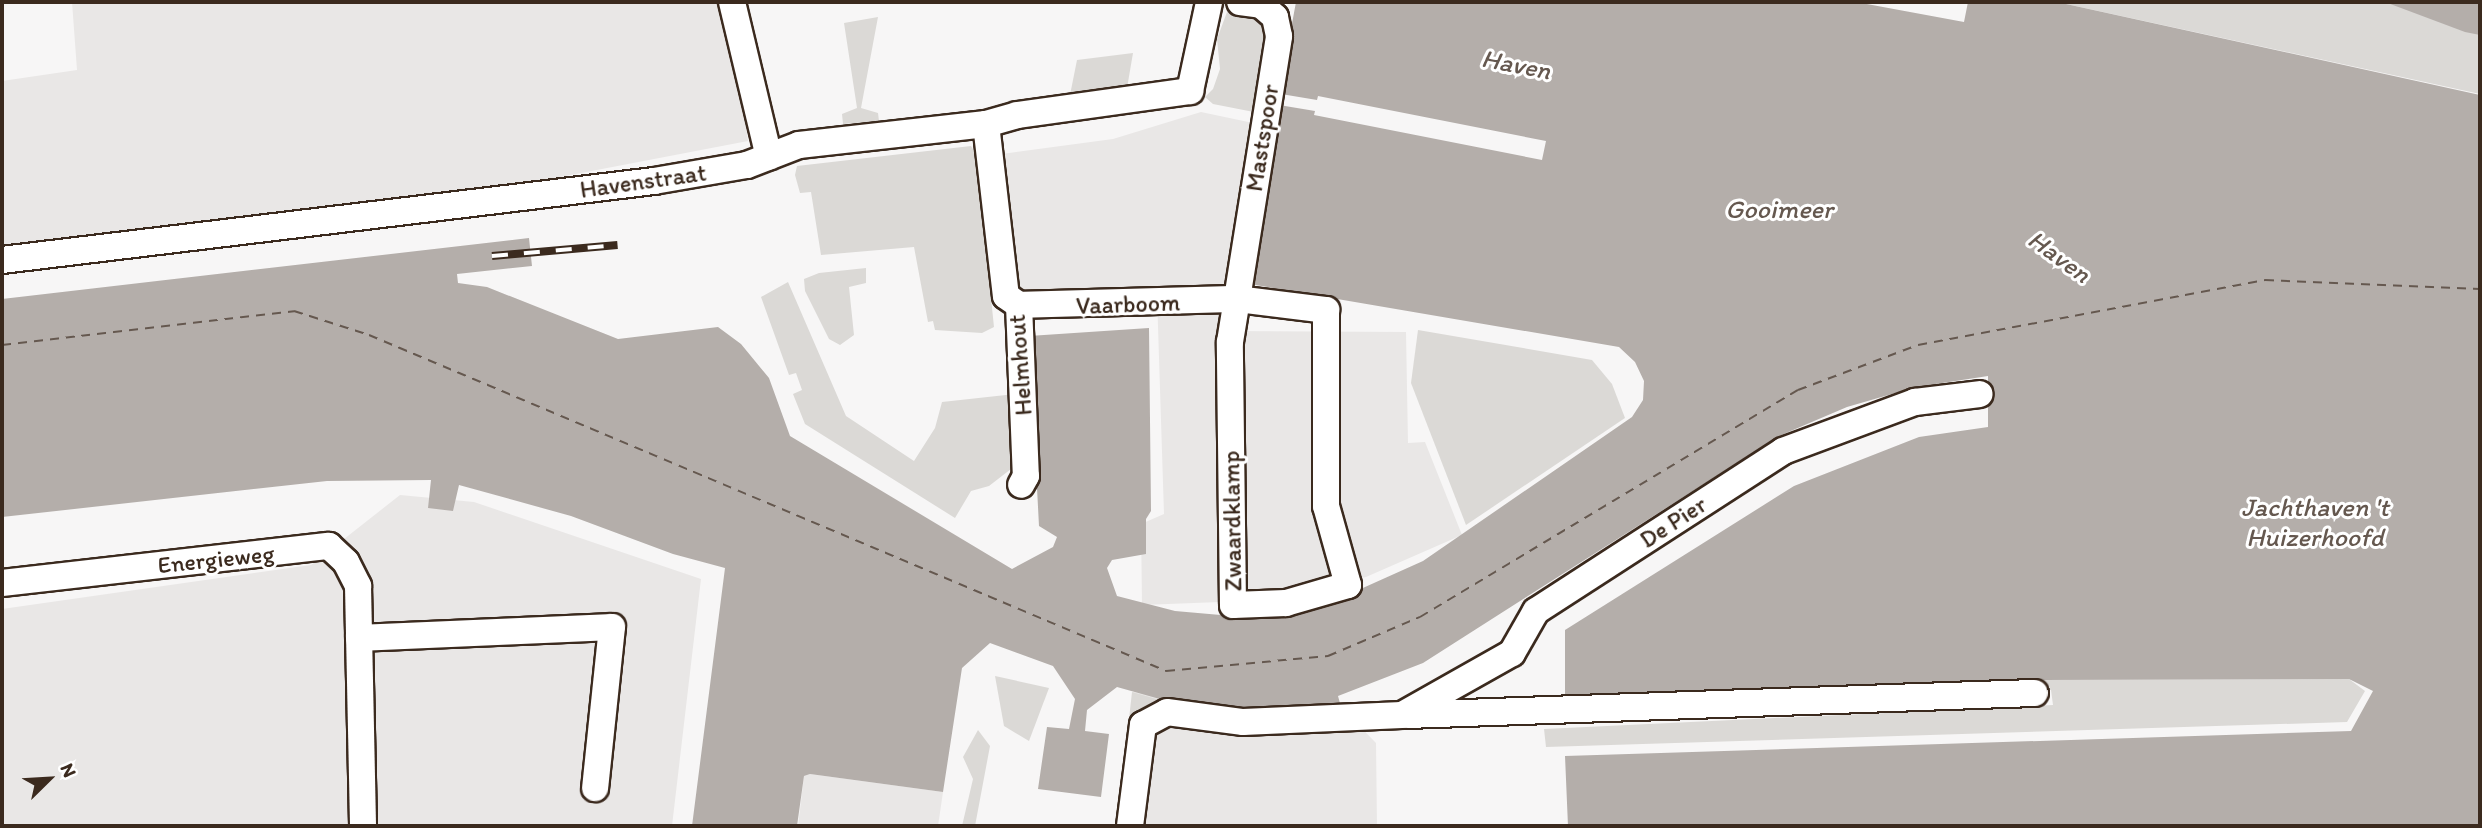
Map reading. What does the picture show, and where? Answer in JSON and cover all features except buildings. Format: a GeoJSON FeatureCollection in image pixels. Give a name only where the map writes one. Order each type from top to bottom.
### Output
{"type":"FeatureCollection","features":[{"type":"Feature","properties":{"kind":"street"},"geometry":{"type":"LineString","coordinates":[[732,2],[769,157]]}},
{"type":"Feature","properties":{"kind":"street","name":"Havenstraat"},"geometry":{"type":"LineString","coordinates":[[2,260],[654,181],[769,157],[799,145],[986,124],[1017,115],[1189,91],[1209,2]]}},
{"type":"Feature","properties":{"kind":"street","name":"Mastspoor"},"geometry":{"type":"LineString","coordinates":[[1237,299],[1279,36],[1275,17],[1261,5],[1240,2]]}},
{"type":"Feature","properties":{"kind":"street","name":"Helmhout"},"geometry":{"type":"LineString","coordinates":[[986,124],[1006,296],[1019,305],[1026,476],[1021,485]]}},
{"type":"Feature","properties":{"kind":"street","name":"Zwaardklamp"},"geometry":{"type":"LineString","coordinates":[[1237,299],[1326,310],[1326,506],[1348,585],[1286,603],[1233,606],[1230,342],[1237,299]]}},
{"type":"Feature","properties":{"kind":"street","name":"Vaarboom"},"geometry":{"type":"LineString","coordinates":[[1019,305],[1237,299]]}},
{"type":"Feature","properties":{"kind":"street","name":"De Pier"},"geometry":{"type":"LineString","coordinates":[[1402,715],[1512,653],[1536,611],[1783,451],[1914,402],[1980,394]]}},
{"type":"Feature","properties":{"kind":"street","name":"Energieweg"},"geometry":{"type":"LineString","coordinates":[[2,583],[329,546],[355,575],[363,826]]}},
{"type":"Feature","properties":{"kind":"street"},"geometry":{"type":"LineString","coordinates":[[359,638],[612,627],[595,788]]}},
{"type":"Feature","properties":{"kind":"street","name":"De Pier"},"geometry":{"type":"LineString","coordinates":[[1130,826],[1143,725],[1167,712],[1242,722],[2035,693]]}},
{"type":"Feature","properties":{"kind":"shaded area"},"geometry":{"type":"Polygon","coordinates":[[[72,2],[728,2],[748,141],[326,222],[2,260],[2,81],[77,70],[72,2]]]}},
{"type":"Feature","properties":{"kind":"shaded area"},"geometry":{"type":"Polygon","coordinates":[[[2057,2],[2428,2],[2480,17],[2480,94],[2057,2]]]}},
{"type":"Feature","properties":{"kind":"shaded area"},"geometry":{"type":"Polygon","coordinates":[[[1227,12],[1259,21],[1267,29],[1259,113],[1213,104],[1205,97],[1213,89],[1220,69],[1217,39],[1227,12]]]}},
{"type":"Feature","properties":{"kind":"shaded area"},"geometry":{"type":"Polygon","coordinates":[[[878,17],[861,108],[878,113],[879,121],[843,124],[842,114],[857,108],[844,23],[878,17]]]}},
{"type":"Feature","properties":{"kind":"shaded area"},"geometry":{"type":"Polygon","coordinates":[[[1133,53],[1126,94],[1069,100],[1077,60],[1133,53]]]}},
{"type":"Feature","properties":{"kind":"shaded area"},"geometry":{"type":"Polygon","coordinates":[[[1201,112],[1272,127],[1225,331],[1406,332],[1408,443],[1425,442],[1462,535],[1366,577],[1272,600],[1142,605],[1141,524],[1164,514],[1157,295],[1016,309],[1002,154],[1113,139],[1201,112]]]}},
{"type":"Feature","properties":{"kind":"shaded area"},"geometry":{"type":"Polygon","coordinates":[[[971,146],[976,154],[994,327],[982,333],[935,330],[933,321],[928,322],[914,247],[821,255],[811,192],[800,193],[795,175],[797,166],[971,146]]]}},
{"type":"Feature","properties":{"kind":"shaded area"},"geometry":{"type":"Polygon","coordinates":[[[866,268],[866,283],[849,287],[854,335],[840,345],[829,339],[805,291],[804,279],[819,273],[866,268]]]}},
{"type":"Feature","properties":{"kind":"shaded area"},"geometry":{"type":"Polygon","coordinates":[[[788,282],[846,416],[914,461],[935,428],[942,402],[1015,394],[1017,453],[1011,469],[989,486],[971,491],[955,518],[805,424],[793,394],[802,390],[796,373],[789,375],[761,297],[788,282]]]}},
{"type":"Feature","properties":{"kind":"shaded area"},"geometry":{"type":"Polygon","coordinates":[[[1418,330],[1592,360],[1612,384],[1625,418],[1466,525],[1411,383],[1418,330]]]}},
{"type":"Feature","properties":{"kind":"shaded area"},"geometry":{"type":"Polygon","coordinates":[[[400,495],[474,502],[701,579],[672,826],[2,826],[2,609],[311,565],[400,495]]]}},
{"type":"Feature","properties":{"kind":"shaded area"},"geometry":{"type":"Polygon","coordinates":[[[995,676],[1049,688],[1029,741],[1004,726],[995,676]]]}},
{"type":"Feature","properties":{"kind":"shaded area"},"geometry":{"type":"Polygon","coordinates":[[[2349,679],[2365,691],[2347,722],[1546,747],[1544,729],[2053,705],[2051,690],[2041,691],[2040,680],[2349,679]]]}},
{"type":"Feature","properties":{"kind":"shaded area"},"geometry":{"type":"Polygon","coordinates":[[[1132,692],[1167,702],[1146,709],[1128,728],[1132,692]]]}},
{"type":"Feature","properties":{"kind":"shaded area"},"geometry":{"type":"Polygon","coordinates":[[[1133,692],[1341,707],[1376,743],[1377,826],[1116,826],[1133,692]]]}},
{"type":"Feature","properties":{"kind":"shaded area"},"geometry":{"type":"Polygon","coordinates":[[[978,730],[990,746],[975,826],[962,826],[973,779],[963,757],[978,730]]]}},
{"type":"Feature","properties":{"kind":"shaded area"},"geometry":{"type":"Polygon","coordinates":[[[810,774],[943,792],[938,826],[798,826],[804,776],[810,774]]]}},
{"type":"Feature","properties":{"kind":"water"},"geometry":{"type":"Polygon","coordinates":[[[1296,2],[1856,2],[1964,22],[1968,2],[2057,2],[2480,95],[2480,826],[1568,826],[1565,756],[2351,731],[2373,691],[2349,679],[2040,680],[1565,700],[1565,630],[1794,486],[1919,437],[1988,427],[1988,376],[1916,387],[1847,407],[1779,436],[1423,663],[1338,696],[1341,707],[1192,708],[1117,687],[1087,710],[1085,731],[1109,734],[1101,797],[1038,789],[1047,727],[1069,729],[1075,699],[1053,666],[990,643],[962,668],[943,792],[810,774],[804,776],[797,826],[692,826],[725,568],[673,554],[571,516],[459,485],[453,511],[428,508],[431,480],[327,481],[2,517],[2,299],[529,238],[532,266],[457,274],[458,283],[487,287],[618,339],[718,327],[741,344],[769,378],[790,436],[1012,569],[1053,547],[1057,537],[1039,526],[1029,336],[1149,328],[1151,511],[1146,519],[1146,554],[1112,560],[1107,568],[1117,596],[1175,611],[1232,616],[1345,596],[1423,561],[1632,417],[1643,400],[1644,381],[1635,362],[1619,347],[1244,283],[1296,2]]]}},
{"type":"Feature","properties":{"kind":"water"},"geometry":{"type":"Polygon","coordinates":[[[2385,2],[2480,2],[2480,35],[2465,32],[2385,2]]]}},
{"type":"Feature","properties":{"kind":"pier"},"geometry":{"type":"Polygon","coordinates":[[[1281,94],[1317,100],[1318,96],[1546,141],[1542,160],[1314,115],[1315,111],[1279,105],[1281,94]]]}},
{"type":"Feature","properties":{"kind":"ferry route"},"geometry":{"type":"LineString","coordinates":[[2,345],[294,311],[369,335],[1166,671],[1328,656],[1420,617],[1798,390],[1918,345],[2265,280],[2480,289]]}},
{"type":"Feature","properties":{"kind":"railway"},"geometry":{"type":"LineString","coordinates":[[492,256],[618,245]]}},
{"type":"Feature","properties":{"kind":"water label","name":"Haven"},"geometry":{"type":"Point","coordinates":[1516,65]}},
{"type":"Feature","properties":{"kind":"water label","name":"Gooimeer"},"geometry":{"type":"Point","coordinates":[1779,210]}},
{"type":"Feature","properties":{"kind":"water label","name":"Haven"},"geometry":{"type":"Point","coordinates":[2059,257]}},
{"type":"Feature","properties":{"kind":"water label","name":"Jachthaven 't Huizerhoofd"},"geometry":{"type":"Point","coordinates":[2315,523]}}]}
